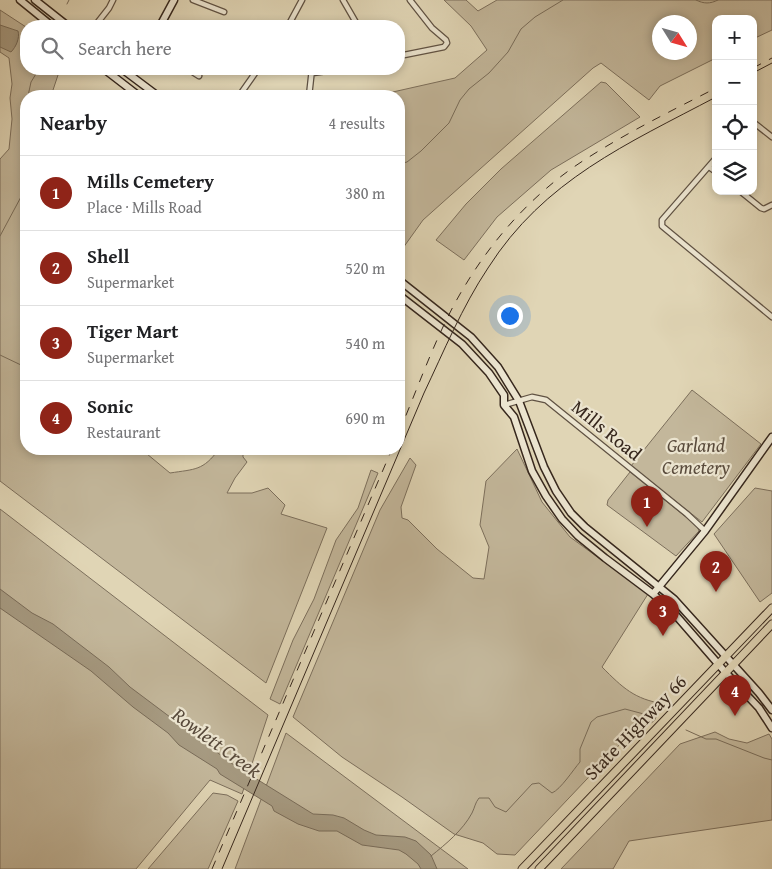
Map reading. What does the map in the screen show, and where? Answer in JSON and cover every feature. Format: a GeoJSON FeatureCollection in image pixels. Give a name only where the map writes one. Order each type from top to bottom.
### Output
{"type":"FeatureCollection","features":[{"type":"Feature","properties":{"kind":"main road"},"geometry":{"type":"LineString","coordinates":[[20,0],[45,20]]}},
{"type":"Feature","properties":{"kind":"main road"},"geometry":{"type":"LineString","coordinates":[[35,0],[60,20]]}},
{"type":"Feature","properties":{"kind":"main road"},"geometry":{"type":"LineString","coordinates":[[163,20],[174,0]]}},
{"type":"Feature","properties":{"kind":"main road"},"geometry":{"type":"LineString","coordinates":[[112,75],[131,90]]}},
{"type":"Feature","properties":{"kind":"main road"},"geometry":{"type":"LineString","coordinates":[[122,83],[127,75]]}},
{"type":"Feature","properties":{"kind":"main road"},"geometry":{"type":"LineString","coordinates":[[134,75],[151,90]]}},
{"type":"Feature","properties":{"kind":"main road"},"geometry":{"type":"LineString","coordinates":[[406,286],[471,337],[489,355],[510,384],[519,401],[544,467],[556,491],[571,513],[585,527],[674,599],[759,693],[772,710]]}},
{"type":"Feature","properties":{"kind":"main road"},"geometry":{"type":"LineString","coordinates":[[405,300],[457,340],[482,365],[504,395],[504,405],[514,417],[532,471],[562,519],[578,536],[653,594],[673,612],[759,708],[772,728]]}},
{"type":"Feature","properties":{"kind":"main road"},"geometry":{"type":"LineString","coordinates":[[482,365],[489,355]]}},
{"type":"Feature","properties":{"kind":"main road"},"geometry":{"type":"LineString","coordinates":[[653,594],[705,531],[772,437]]}},
{"type":"Feature","properties":{"kind":"main road","name":"State Highway 66"},"geometry":{"type":"LineString","coordinates":[[523,867],[772,608]]}},
{"type":"Feature","properties":{"kind":"main road","name":"State Highway 66"},"geometry":{"type":"LineString","coordinates":[[538,869],[772,624]]}},
{"type":"Feature","properties":{"kind":"street"},"geometry":{"type":"LineString","coordinates":[[100,20],[113,0]]}},
{"type":"Feature","properties":{"kind":"street"},"geometry":{"type":"LineString","coordinates":[[194,0],[224,12]]}},
{"type":"Feature","properties":{"kind":"street"},"geometry":{"type":"LineString","coordinates":[[293,20],[302,0]]}},
{"type":"Feature","properties":{"kind":"street"},"geometry":{"type":"LineString","coordinates":[[343,0],[355,20]]}},
{"type":"Feature","properties":{"kind":"street"},"geometry":{"type":"LineString","coordinates":[[405,55],[444,47],[447,43],[432,28],[410,0]]}},
{"type":"Feature","properties":{"kind":"street"},"geometry":{"type":"LineString","coordinates":[[242,90],[254,75]]}},
{"type":"Feature","properties":{"kind":"street"},"geometry":{"type":"LineString","coordinates":[[310,90],[312,75]]}},
{"type":"Feature","properties":{"kind":"street"},"geometry":{"type":"LineString","coordinates":[[757,125],[772,137]]}},
{"type":"Feature","properties":{"kind":"street"},"geometry":{"type":"LineString","coordinates":[[712,162],[662,220],[662,226],[772,317]]}},
{"type":"Feature","properties":{"kind":"street"},"geometry":{"type":"LineString","coordinates":[[708,167],[712,170]]}},
{"type":"Feature","properties":{"kind":"street"},"geometry":{"type":"LineString","coordinates":[[745,195],[764,209],[772,205]]}},
{"type":"Feature","properties":{"kind":"street","name":"Mills Road"},"geometry":{"type":"LineString","coordinates":[[504,405],[532,397],[546,400],[687,514],[705,531]]}},
{"type":"Feature","properties":{"kind":"green space"},"geometry":{"type":"Polygon","coordinates":[[[444,0],[466,0],[478,11],[497,0],[772,0],[772,30],[757,37],[757,15],[712,15],[712,60],[660,86],[649,100],[601,63],[593,68],[423,220],[405,245],[405,90],[402,90],[455,78],[487,50],[471,26],[444,0]]]}},
{"type":"Feature","properties":{"kind":"green space"},"geometry":{"type":"Polygon","coordinates":[[[0,10],[20,23],[20,75],[58,75],[53,90],[20,90],[20,455],[148,455],[170,473],[198,468],[214,455],[243,455],[247,462],[227,493],[252,493],[268,488],[285,505],[281,514],[327,528],[266,683],[0,481],[0,159],[9,149],[12,119],[10,98],[12,84],[9,58],[0,52],[0,10]]]}},
{"type":"Feature","properties":{"kind":"green space"},"geometry":{"type":"Polygon","coordinates":[[[601,82],[606,83],[640,117],[551,170],[497,217],[464,260],[436,240],[466,204],[501,169],[601,82]]]}},
{"type":"Feature","properties":{"kind":"green space","name":"Garland Cemetery"},"geometry":{"type":"Polygon","coordinates":[[[692,390],[761,444],[702,522],[631,466],[692,390]]]}},
{"type":"Feature","properties":{"kind":"green space"},"geometry":{"type":"Polygon","coordinates":[[[517,449],[542,502],[570,537],[648,594],[602,667],[616,681],[637,696],[664,704],[654,721],[622,742],[515,855],[497,854],[483,843],[454,834],[342,757],[293,717],[380,510],[410,458],[416,465],[401,507],[402,518],[408,520],[437,549],[473,578],[484,579],[489,547],[480,525],[486,481],[517,449]]]}},
{"type":"Feature","properties":{"kind":"green space"},"geometry":{"type":"Polygon","coordinates":[[[371,470],[378,473],[280,704],[270,699],[293,640],[314,599],[336,540],[358,508],[371,470]]]}},
{"type":"Feature","properties":{"kind":"green space"},"geometry":{"type":"Polygon","coordinates":[[[630,472],[697,526],[699,531],[676,556],[607,505],[608,500],[630,472]]]}},
{"type":"Feature","properties":{"kind":"green space"},"geometry":{"type":"Polygon","coordinates":[[[755,488],[772,491],[772,593],[760,602],[714,534],[755,488]]]}},
{"type":"Feature","properties":{"kind":"green space"},"geometry":{"type":"Polygon","coordinates":[[[0,509],[268,715],[242,794],[210,780],[136,869],[0,869],[0,509]]]}},
{"type":"Feature","properties":{"kind":"green space"},"geometry":{"type":"Polygon","coordinates":[[[715,732],[729,739],[747,743],[769,734],[772,739],[772,820],[629,841],[613,869],[561,869],[680,744],[715,732]]]}},
{"type":"Feature","properties":{"kind":"green space"},"geometry":{"type":"Polygon","coordinates":[[[286,733],[468,869],[235,869],[286,733]]]}},
{"type":"Feature","properties":{"kind":"green space"},"geometry":{"type":"Polygon","coordinates":[[[213,793],[227,795],[238,801],[208,869],[148,869],[213,793]]]}},
{"type":"Feature","properties":{"kind":"shaded area"},"geometry":{"type":"Polygon","coordinates":[[[0,25],[18,31],[17,42],[11,52],[0,47],[0,25]]]}},
{"type":"Feature","properties":{"kind":"shaded area"},"geometry":{"type":"Polygon","coordinates":[[[0,589],[32,613],[53,624],[109,667],[130,687],[234,765],[313,814],[333,815],[344,818],[376,835],[405,837],[416,841],[431,855],[437,869],[421,869],[418,864],[399,850],[362,845],[337,831],[319,831],[298,824],[274,811],[272,806],[220,774],[217,769],[179,745],[168,733],[133,707],[91,671],[0,608],[0,589]]]}},
{"type":"Feature","properties":{"kind":"waterway"},"geometry":{"type":"LineString","coordinates":[[67,4],[69,0]]}},
{"type":"Feature","properties":{"kind":"waterway"},"geometry":{"type":"LineString","coordinates":[[405,162],[421,151],[449,123],[460,100],[508,52],[521,29],[535,17],[563,0]]}},
{"type":"Feature","properties":{"kind":"waterway"},"geometry":{"type":"LineString","coordinates":[[696,0],[707,3],[718,0]]}},
{"type":"Feature","properties":{"kind":"waterway"},"geometry":{"type":"LineString","coordinates":[[29,90],[35,75]]}},
{"type":"Feature","properties":{"kind":"waterway"},"geometry":{"type":"LineString","coordinates":[[0,236],[20,199]]}},
{"type":"Feature","properties":{"kind":"waterway"},"geometry":{"type":"LineString","coordinates":[[0,355],[20,365]]}},
{"type":"Feature","properties":{"kind":"waterway"},"geometry":{"type":"LineString","coordinates":[[431,856],[464,825],[479,798],[489,798],[495,807],[506,812],[532,784],[539,783],[552,793],[556,791],[580,762],[580,749],[591,722],[597,717],[625,709],[655,717]]}},
{"type":"Feature","properties":{"kind":"waterway"},"geometry":{"type":"LineString","coordinates":[[686,730],[706,739],[716,739],[772,760]]}},
{"type":"Feature","properties":{"kind":"tram line"},"geometry":{"type":"LineString","coordinates":[[757,71],[772,63]]}},
{"type":"Feature","properties":{"kind":"tram line"},"geometry":{"type":"LineString","coordinates":[[405,438],[446,345],[462,314],[488,268],[510,237],[561,188],[590,167],[651,131],[712,99]]}},
{"type":"Feature","properties":{"kind":"tram line"},"geometry":{"type":"LineString","coordinates":[[222,869],[398,455]]}},
{"type":"Feature","properties":{"kind":"railway"},"geometry":{"type":"LineString","coordinates":[[757,66],[772,58]]}},
{"type":"Feature","properties":{"kind":"railway"},"geometry":{"type":"LineString","coordinates":[[405,418],[438,338],[456,301],[491,247],[520,213],[553,183],[604,147],[712,90]]}},
{"type":"Feature","properties":{"kind":"railway"},"geometry":{"type":"LineString","coordinates":[[212,869],[389,455]]}},
{"type":"Feature","properties":{"kind":"place","name":"Mills Cemetery"},"geometry":{"type":"Point","coordinates":[647,527]}},
{"type":"Feature","properties":{"kind":"place","name":"Shell"},"geometry":{"type":"Point","coordinates":[716,592]}},
{"type":"Feature","properties":{"kind":"place","name":"Tiger Mart"},"geometry":{"type":"Point","coordinates":[663,636]}},
{"type":"Feature","properties":{"kind":"place","name":"Sonic"},"geometry":{"type":"Point","coordinates":[735,716]}},
{"type":"Feature","properties":{"kind":"water label","name":"Rowlett Creek"},"geometry":{"type":"Point","coordinates":[217,742]}}]}
